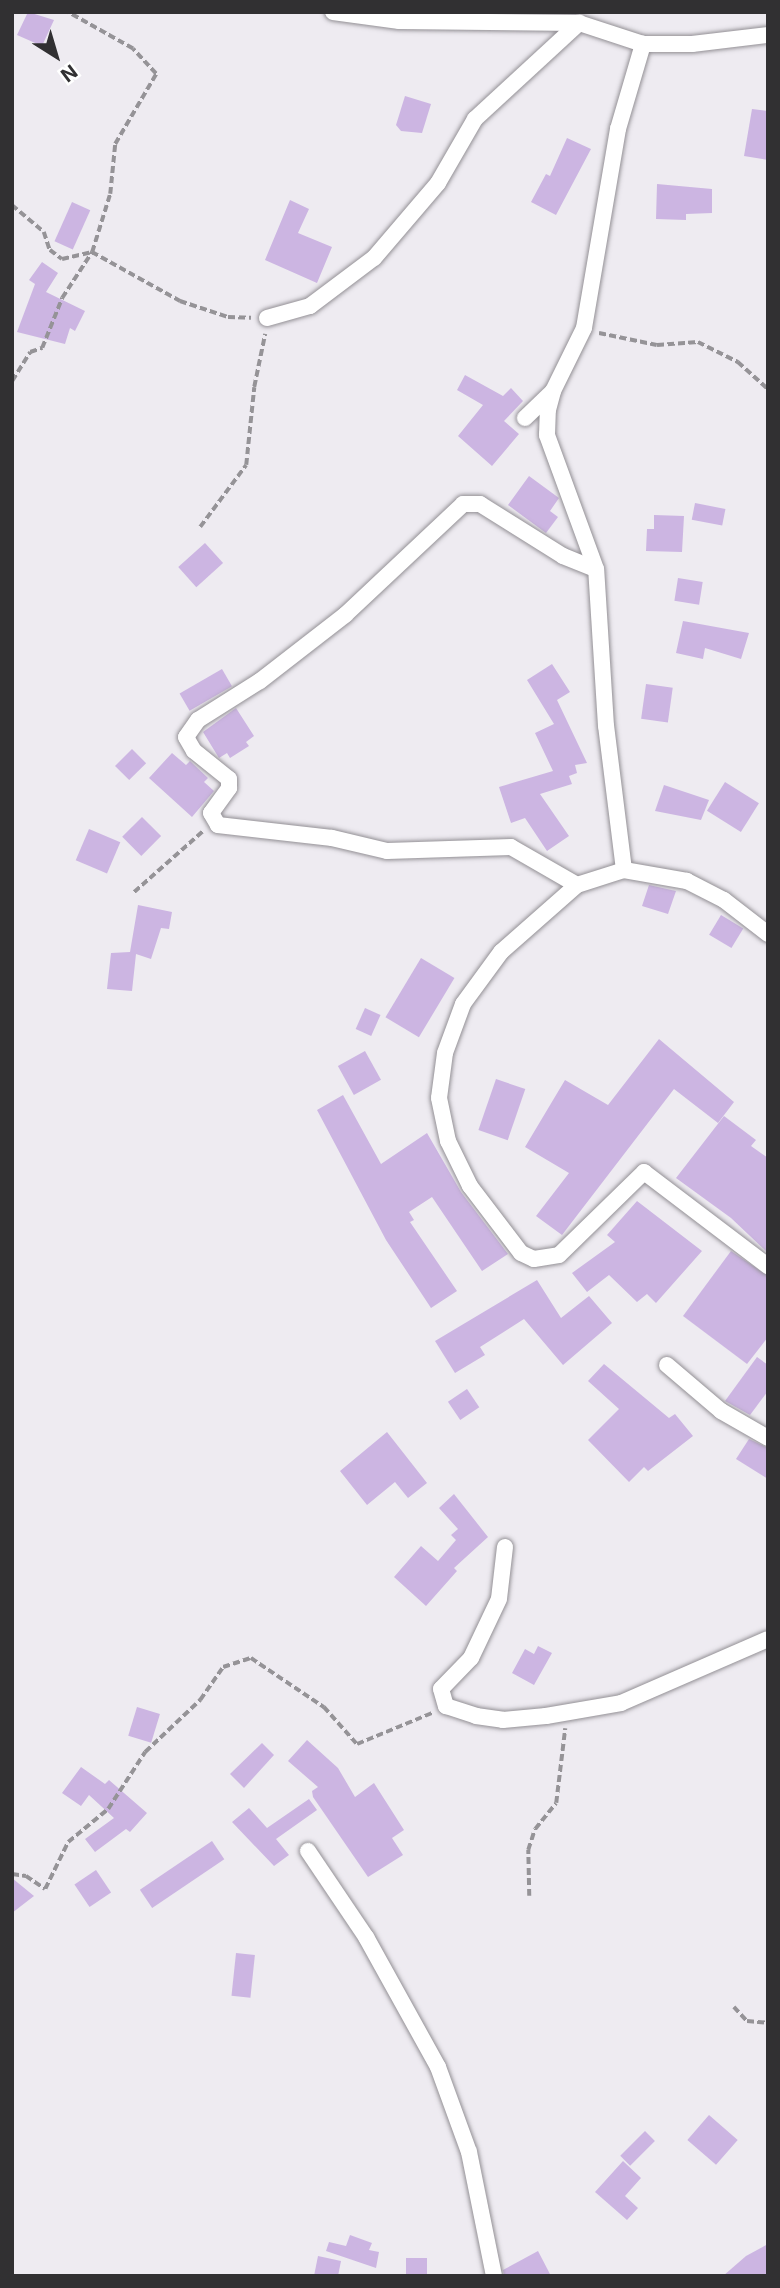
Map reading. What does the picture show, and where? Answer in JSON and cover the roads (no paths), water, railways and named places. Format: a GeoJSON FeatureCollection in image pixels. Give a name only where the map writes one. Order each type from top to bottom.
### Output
{"type":"FeatureCollection","features":[{"type":"Feature","properties":{"kind":"street"},"geometry":{"type":"LineString","coordinates":[[333,12],[398,21],[579,23],[643,44],[692,44],[768,35]]}},
{"type":"Feature","properties":{"kind":"street"},"geometry":{"type":"LineString","coordinates":[[267,318],[310,306],[374,258],[438,183],[475,119],[579,23]]}},
{"type":"Feature","properties":{"kind":"street"},"geometry":{"type":"LineString","coordinates":[[624,870],[606,726],[596,569],[547,435],[553,391],[584,328],[618,129],[643,44]]}},
{"type":"Feature","properties":{"kind":"street"},"geometry":{"type":"LineString","coordinates":[[525,418],[553,391]]}},
{"type":"Feature","properties":{"kind":"street"},"geometry":{"type":"LineString","coordinates":[[577,885],[512,847],[387,851],[214,822],[211,813],[229,788],[229,779],[188,744],[189,729],[345,615],[463,504],[480,504],[563,556],[596,569]]}},
{"type":"Feature","properties":{"kind":"street"},"geometry":{"type":"LineString","coordinates":[[768,934],[724,900],[687,881],[624,870],[577,885],[501,952],[463,1004],[444,1053],[439,1098],[448,1141],[470,1186],[521,1253],[545,1259],[559,1255],[576,1242],[644,1172],[768,1266]]}},
{"type":"Feature","properties":{"kind":"street"},"geometry":{"type":"LineString","coordinates":[[667,1365],[721,1411],[768,1438]]}},
{"type":"Feature","properties":{"kind":"street"},"geometry":{"type":"LineString","coordinates":[[505,1547],[499,1599],[471,1658],[440,1689],[446,1706],[503,1720],[621,1703],[768,1639]]}},
{"type":"Feature","properties":{"kind":"street"},"geometry":{"type":"LineString","coordinates":[[308,1851],[366,1937],[438,2067],[469,2152],[494,2276]]}}]}
